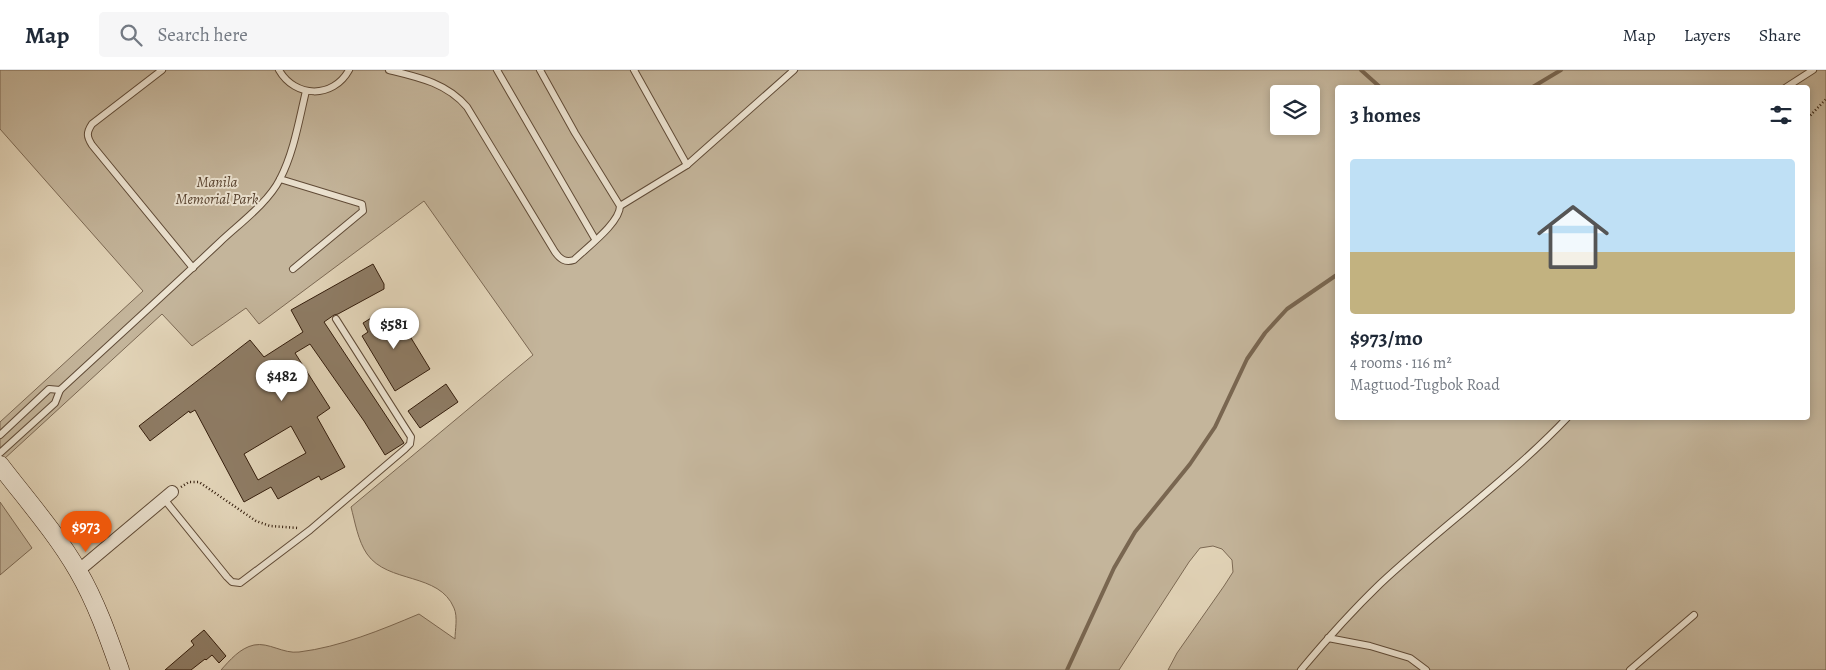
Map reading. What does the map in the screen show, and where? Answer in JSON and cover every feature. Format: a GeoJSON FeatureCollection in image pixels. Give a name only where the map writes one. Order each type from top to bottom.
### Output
{"type":"FeatureCollection","features":[{"type":"Feature","properties":{"kind":"main road"},"geometry":{"type":"LineString","coordinates":[[0,465],[78,571],[102,620],[120,670]]}},
{"type":"Feature","properties":{"kind":"street"},"geometry":{"type":"LineString","coordinates":[[78,571],[168,496]]}},
{"type":"Feature","properties":{"kind":"lane"},"geometry":{"type":"LineString","coordinates":[[161,70],[92,124],[87,131],[92,145],[192,268]]}},
{"type":"Feature","properties":{"kind":"lane"},"geometry":{"type":"LineString","coordinates":[[279,70],[287,82],[306,92],[321,92],[328,89],[341,81],[349,70]]}},
{"type":"Feature","properties":{"kind":"lane"},"geometry":{"type":"LineString","coordinates":[[389,70],[426,79],[460,98],[554,252],[565,261],[574,260],[612,224],[620,206],[687,165],[794,70]]}},
{"type":"Feature","properties":{"kind":"lane"},"geometry":{"type":"LineString","coordinates":[[497,70],[596,239]]}},
{"type":"Feature","properties":{"kind":"lane"},"geometry":{"type":"LineString","coordinates":[[540,70],[575,133],[620,206]]}},
{"type":"Feature","properties":{"kind":"lane"},"geometry":{"type":"LineString","coordinates":[[634,70],[687,165]]}},
{"type":"Feature","properties":{"kind":"lane"},"geometry":{"type":"LineString","coordinates":[[1790,85],[1813,70]]}},
{"type":"Feature","properties":{"kind":"lane"},"geometry":{"type":"LineString","coordinates":[[0,454],[55,403],[60,390],[274,189],[290,153],[306,92]]}},
{"type":"Feature","properties":{"kind":"lane"},"geometry":{"type":"LineString","coordinates":[[280,179],[362,204],[363,211],[293,269]]}},
{"type":"Feature","properties":{"kind":"lane"},"geometry":{"type":"LineString","coordinates":[[168,496],[227,577],[232,582],[240,584],[310,530],[405,449],[411,437],[336,319]]}},
{"type":"Feature","properties":{"kind":"lane"},"geometry":{"type":"LineString","coordinates":[[0,435],[49,389],[60,390]]}},
{"type":"Feature","properties":{"kind":"lane"},"geometry":{"type":"LineString","coordinates":[[1301,670],[1328,638],[1381,583],[1541,445],[1565,420]]}},
{"type":"Feature","properties":{"kind":"lane"},"geometry":{"type":"LineString","coordinates":[[1630,670],[1694,616]]}},
{"type":"Feature","properties":{"kind":"lane"},"geometry":{"type":"LineString","coordinates":[[1328,638],[1370,646],[1410,658],[1426,670]]}},
{"type":"Feature","properties":{"kind":"path"},"geometry":{"type":"LineString","coordinates":[[1810,116],[1826,99]]}},
{"type":"Feature","properties":{"kind":"path"},"geometry":{"type":"LineString","coordinates":[[168,496],[189,482],[199,482],[256,521],[270,526],[296,527],[310,530]]}},
{"type":"Feature","properties":{"kind":"green space","name":"Manila Memorial Park"},"geometry":{"type":"Polygon","coordinates":[[[0,70],[1826,70],[1826,670],[1168,670],[1177,653],[1233,572],[1232,560],[1222,549],[1213,546],[1200,548],[1189,562],[1119,670],[221,670],[232,658],[254,645],[265,645],[293,652],[314,650],[360,637],[419,614],[455,639],[455,612],[447,597],[425,583],[387,570],[376,563],[367,554],[361,543],[351,507],[533,355],[424,201],[259,324],[246,308],[192,346],[162,314],[3,460],[0,456],[0,422],[143,291],[0,129],[0,70]]]}},
{"type":"Feature","properties":{"kind":"green space"},"geometry":{"type":"Polygon","coordinates":[[[0,502],[32,548],[0,575],[0,502]]]}},
{"type":"Feature","properties":{"kind":"building"},"geometry":{"type":"Polygon","coordinates":[[[373,264],[384,284],[384,289],[324,322],[404,443],[385,455],[364,421],[310,344],[295,353],[330,408],[317,417],[345,467],[321,480],[319,476],[278,499],[271,487],[244,502],[195,410],[190,413],[189,411],[150,441],[139,426],[250,340],[264,357],[303,332],[291,310],[373,264]],[[291,426],[244,454],[258,480],[306,453],[291,426]]]}},
{"type":"Feature","properties":{"kind":"building"},"geometry":{"type":"Polygon","coordinates":[[[386,309],[392,318],[397,315],[430,369],[395,391],[362,336],[368,332],[363,323],[386,309]]]}},
{"type":"Feature","properties":{"kind":"building"},"geometry":{"type":"Polygon","coordinates":[[[446,384],[458,402],[420,428],[408,411],[446,384]]]}},
{"type":"Feature","properties":{"kind":"building"},"geometry":{"type":"Polygon","coordinates":[[[204,630],[226,656],[219,663],[212,655],[191,670],[165,670],[194,645],[191,641],[204,630]]]}},
{"type":"Feature","properties":{"kind":"waterway"},"geometry":{"type":"LineString","coordinates":[[1361,70],[1378,85]]}},
{"type":"Feature","properties":{"kind":"waterway"},"geometry":{"type":"LineString","coordinates":[[1536,85],[1561,70]]}},
{"type":"Feature","properties":{"kind":"waterway"},"geometry":{"type":"LineString","coordinates":[[1067,670],[1114,568],[1135,532],[1190,464],[1215,427],[1247,359],[1265,333],[1287,309],[1335,276]]}}]}
